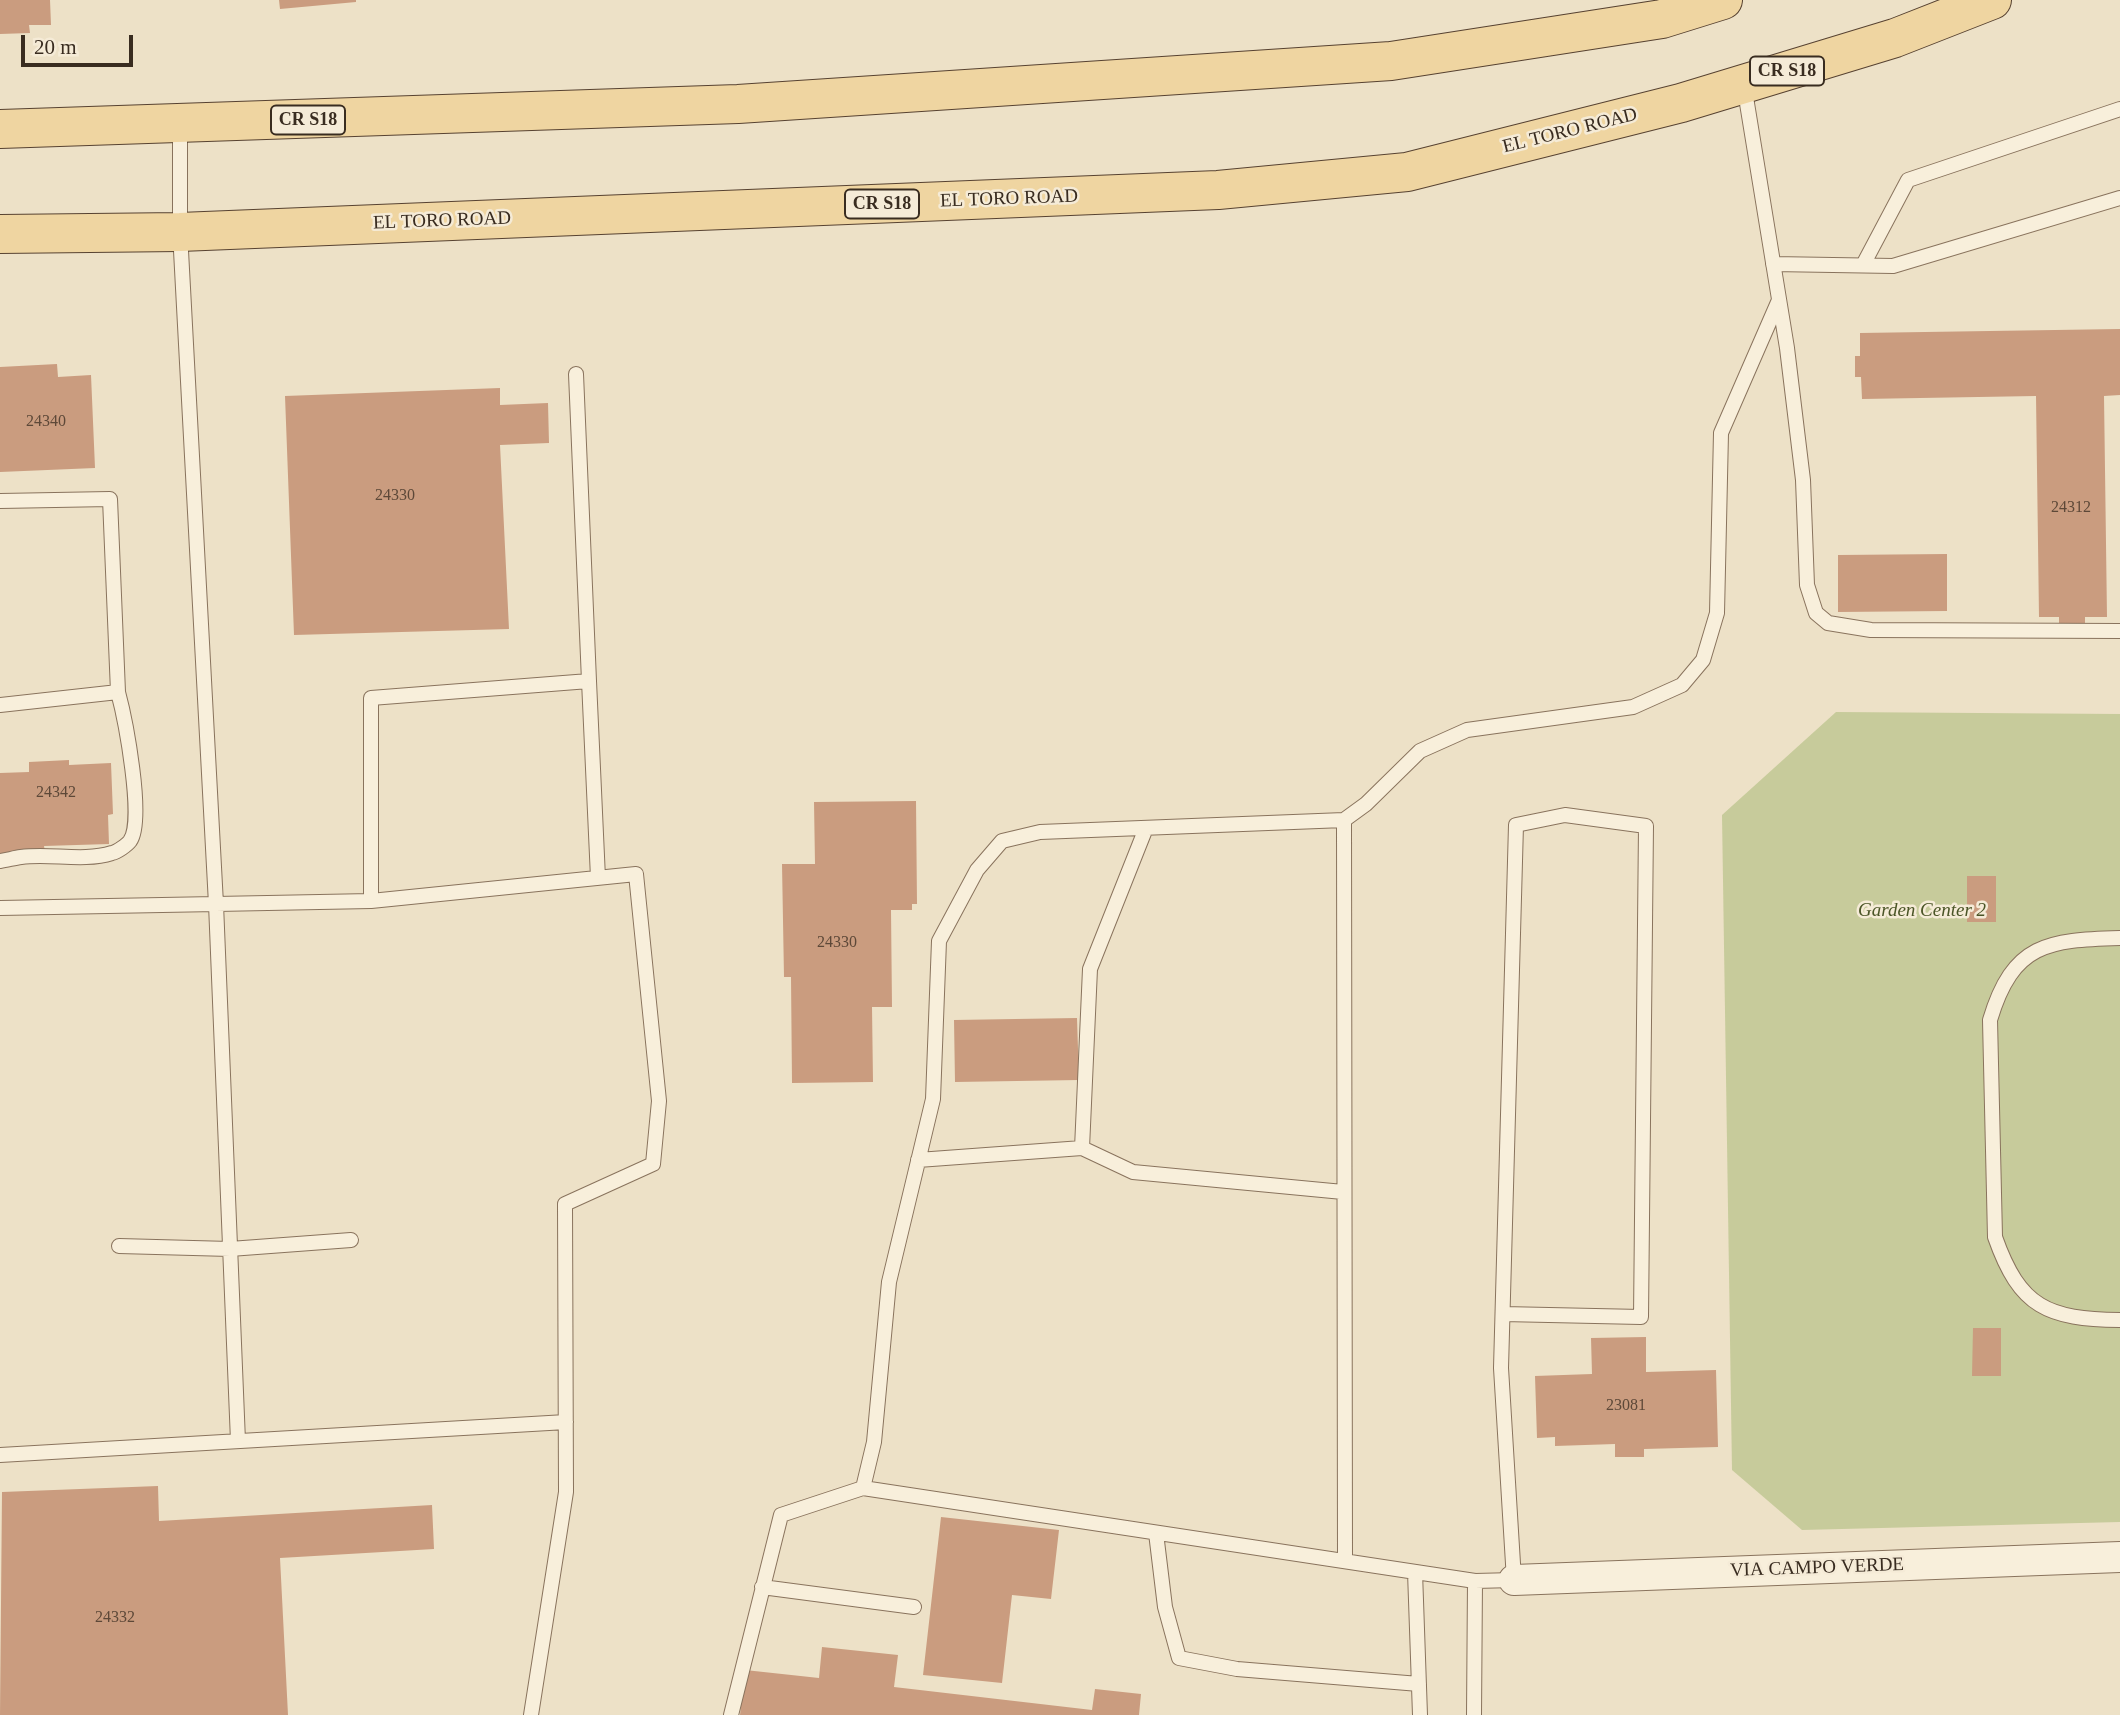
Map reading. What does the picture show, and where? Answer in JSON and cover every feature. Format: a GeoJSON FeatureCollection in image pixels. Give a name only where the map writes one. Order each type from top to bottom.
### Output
{"type":"FeatureCollection","features":[{"type":"Feature","properties":{"kind":"main road","name":"CR S18"},"geometry":{"type":"LineString","coordinates":[[0,129],[738,104],[1391,61],[1662,19],[1722,0]]}},
{"type":"Feature","properties":{"kind":"main road","name":"EL TORO ROAD"},"geometry":{"type":"LineString","coordinates":[[0,234],[180,232],[1219,190],[1408,172],[1744,84],[1895,38],[1992,0]]}},
{"type":"Feature","properties":{"kind":"street","name":"VIA CAMPO VERDE"},"geometry":{"type":"LineString","coordinates":[[1514,1580],[2120,1557]]}},
{"type":"Feature","properties":{"kind":"lane"},"geometry":{"type":"LineString","coordinates":[[1744,84],[1779,300],[1803,480],[1807,585],[1816,613],[1828,624],[1871,630],[2120,631]]}},
{"type":"Feature","properties":{"kind":"lane"},"geometry":{"type":"LineString","coordinates":[[1863,265],[1909,180],[2120,109]]}},
{"type":"Feature","properties":{"kind":"lane"},"geometry":{"type":"LineString","coordinates":[[180,123],[180,232],[216,904],[238,1441]]}},
{"type":"Feature","properties":{"kind":"lane"},"geometry":{"type":"LineString","coordinates":[[1773,264],[1894,266],[2120,198]]}},
{"type":"Feature","properties":{"kind":"lane"},"geometry":{"type":"LineString","coordinates":[[863,1488],[874,1442],[890,1282],[933,1099],[939,941],[977,870],[1002,841],[1040,832],[1344,820],[1366,804],[1420,751],[1467,730],[1633,707],[1682,685],[1703,660],[1717,613],[1721,433],[1779,300]]}},
{"type":"Feature","properties":{"kind":"lane"},"geometry":{"type":"LineString","coordinates":[[576,374],[598,878]]}},
{"type":"Feature","properties":{"kind":"lane"},"geometry":{"type":"LineString","coordinates":[[0,500],[110,499],[118,692],[129,736],[135,822],[130,840],[114,853],[63,859],[21,857],[0,861]]}},
{"type":"Feature","properties":{"kind":"lane"},"geometry":{"type":"LineString","coordinates":[[372,901],[371,698],[589,681]]}},
{"type":"Feature","properties":{"kind":"lane"},"geometry":{"type":"LineString","coordinates":[[0,705],[118,692]]}},
{"type":"Feature","properties":{"kind":"lane"},"geometry":{"type":"LineString","coordinates":[[731,1715],[781,1515],[863,1488],[1475,1581],[1514,1580],[1501,1368],[1516,825],[1564,815],[1646,826],[1641,1317],[1503,1314]]}},
{"type":"Feature","properties":{"kind":"lane"},"geometry":{"type":"LineString","coordinates":[[1344,820],[1345,1561]]}},
{"type":"Feature","properties":{"kind":"lane"},"geometry":{"type":"LineString","coordinates":[[1082,1148],[1090,968],[1146,828]]}},
{"type":"Feature","properties":{"kind":"lane"},"geometry":{"type":"LineString","coordinates":[[0,908],[372,901],[636,874],[659,1101],[653,1164],[565,1204],[566,1492],[531,1715]]}},
{"type":"Feature","properties":{"kind":"lane"},"geometry":{"type":"LineString","coordinates":[[2120,938],[2070,940],[2031,951],[1999,991],[1990,1020],[1995,1237],[2007,1270],[2026,1296],[2053,1313],[2092,1320],[2120,1320]]}},
{"type":"Feature","properties":{"kind":"lane"},"geometry":{"type":"LineString","coordinates":[[918,1160],[1082,1148],[1133,1172],[1343,1192]]}},
{"type":"Feature","properties":{"kind":"lane"},"geometry":{"type":"LineString","coordinates":[[119,1246],[230,1249],[351,1240]]}},
{"type":"Feature","properties":{"kind":"lane"},"geometry":{"type":"LineString","coordinates":[[0,1455],[566,1422]]}},
{"type":"Feature","properties":{"kind":"lane"},"geometry":{"type":"LineString","coordinates":[[1157,1533],[1165,1607],[1179,1658],[1237,1669],[1419,1685]]}},
{"type":"Feature","properties":{"kind":"lane"},"geometry":{"type":"LineString","coordinates":[[1415,1572],[1420,1715]]}},
{"type":"Feature","properties":{"kind":"lane"},"geometry":{"type":"LineString","coordinates":[[1474,1715],[1475,1581]]}},
{"type":"Feature","properties":{"kind":"lane"},"geometry":{"type":"LineString","coordinates":[[762,1587],[914,1607]]}},
{"type":"Feature","properties":{"kind":"green space","name":"Garden Center 2"},"geometry":{"type":"Polygon","coordinates":[[[1836,712],[2120,714],[2120,1522],[1802,1530],[1732,1470],[1722,815],[1836,712]]]}},
{"type":"Feature","properties":{"kind":"building"},"geometry":{"type":"Polygon","coordinates":[[[0,0],[50,0],[51,25],[29,25],[30,33],[0,34],[0,0]]]}},
{"type":"Feature","properties":{"kind":"building"},"geometry":{"type":"Polygon","coordinates":[[[279,0],[356,0],[356,2],[280,9],[279,0]]]}},
{"type":"Feature","properties":{"kind":"building"},"geometry":{"type":"Polygon","coordinates":[[[2120,329],[2120,395],[2104,396],[2107,617],[2085,617],[2085,624],[2059,625],[2059,617],[2039,617],[2036,396],[1862,399],[1861,377],[1855,377],[1855,356],[1860,356],[1860,333],[2120,329]]]}},
{"type":"Feature","properties":{"kind":"building"},"geometry":{"type":"Polygon","coordinates":[[[57,364],[58,377],[91,375],[95,468],[0,472],[0,367],[57,364]]]}},
{"type":"Feature","properties":{"kind":"building"},"geometry":{"type":"Polygon","coordinates":[[[500,388],[500,405],[548,403],[549,443],[500,445],[509,629],[294,635],[285,396],[500,388]]]}},
{"type":"Feature","properties":{"kind":"building"},"geometry":{"type":"Polygon","coordinates":[[[1947,554],[1947,611],[1838,612],[1838,555],[1947,554]]]}},
{"type":"Feature","properties":{"kind":"building"},"geometry":{"type":"Polygon","coordinates":[[[69,760],[69,765],[111,763],[113,814],[108,815],[109,844],[44,846],[45,852],[0,854],[0,773],[29,772],[29,762],[69,760]]]}},
{"type":"Feature","properties":{"kind":"building"},"geometry":{"type":"Polygon","coordinates":[[[916,801],[917,904],[912,904],[912,910],[891,910],[892,1007],[872,1007],[873,1082],[792,1083],[791,977],[784,977],[782,864],[815,864],[814,802],[916,801]]]}},
{"type":"Feature","properties":{"kind":"building"},"geometry":{"type":"Polygon","coordinates":[[[1967,876],[1996,876],[1996,922],[1967,922],[1967,876]]]}},
{"type":"Feature","properties":{"kind":"building"},"geometry":{"type":"Polygon","coordinates":[[[1077,1018],[1079,1080],[955,1082],[954,1020],[1077,1018]]]}},
{"type":"Feature","properties":{"kind":"building"},"geometry":{"type":"Polygon","coordinates":[[[1973,1328],[2001,1328],[2001,1376],[1972,1376],[1973,1328]]]}},
{"type":"Feature","properties":{"kind":"building"},"geometry":{"type":"Polygon","coordinates":[[[1646,1337],[1646,1372],[1716,1370],[1718,1447],[1644,1449],[1644,1457],[1615,1457],[1615,1444],[1555,1446],[1555,1437],[1537,1438],[1535,1376],[1592,1374],[1591,1338],[1646,1337]]]}},
{"type":"Feature","properties":{"kind":"building"},"geometry":{"type":"Polygon","coordinates":[[[158,1486],[159,1521],[432,1505],[434,1549],[280,1558],[288,1715],[0,1715],[2,1492],[158,1486]]]}},
{"type":"Feature","properties":{"kind":"building"},"geometry":{"type":"Polygon","coordinates":[[[941,1517],[1059,1530],[1051,1599],[1012,1595],[1002,1683],[923,1675],[941,1517]]]}},
{"type":"Feature","properties":{"kind":"building"},"geometry":{"type":"Polygon","coordinates":[[[822,1647],[898,1655],[894,1687],[1092,1710],[1095,1689],[1141,1694],[1139,1715],[740,1715],[745,1670],[819,1678],[822,1647]]]}}]}
